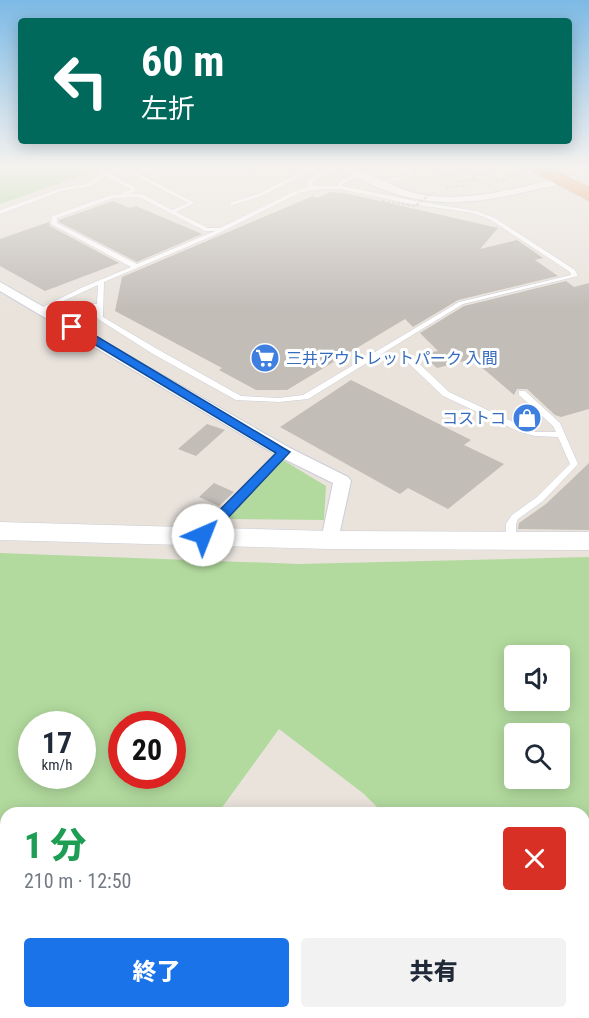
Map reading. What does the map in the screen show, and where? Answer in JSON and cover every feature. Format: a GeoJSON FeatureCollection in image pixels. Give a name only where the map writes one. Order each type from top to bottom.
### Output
{"type":"FeatureCollection","features":[{"type":"Feature","properties":{"kind":"street"},"geometry":{"type":"LineString","coordinates":[[0,286],[284,452],[342,481],[330,540]]}},
{"type":"Feature","properties":{"kind":"street"},"geometry":{"type":"LineString","coordinates":[[0,531],[330,540],[589,541]]}},
{"type":"Feature","properties":{"kind":"lane"},"geometry":{"type":"LineString","coordinates":[[61,215],[54,217],[54,224],[135,266]]}},
{"type":"Feature","properties":{"kind":"lane"},"geometry":{"type":"LineString","coordinates":[[176,215],[207,230],[224,229]]}},
{"type":"Feature","properties":{"kind":"lane"},"geometry":{"type":"LineString","coordinates":[[48,312],[101,281],[199,240],[253,215]]}},
{"type":"Feature","properties":{"kind":"lane"},"geometry":{"type":"LineString","coordinates":[[48,312],[83,304],[95,305],[100,318],[239,398],[279,400],[305,397],[460,303],[575,276],[573,271],[493,219],[479,215]]}},
{"type":"Feature","properties":{"kind":"lane"},"geometry":{"type":"LineString","coordinates":[[199,240],[207,230]]}},
{"type":"Feature","properties":{"kind":"lane"},"geometry":{"type":"LineString","coordinates":[[100,318],[101,281]]}},
{"type":"Feature","properties":{"kind":"lane"},"geometry":{"type":"LineString","coordinates":[[404,354],[446,394],[523,430],[535,434],[561,435]]}},
{"type":"Feature","properties":{"kind":"lane"},"geometry":{"type":"LineString","coordinates":[[511,540],[511,524],[515,517],[540,499],[574,464],[557,425],[522,393]]}},
{"type":"Feature","properties":{"kind":"lane"},"geometry":{"type":"LineString","coordinates":[[203,535],[284,452]]}},
{"type":"Feature","properties":{"kind":"green space"},"geometry":{"type":"Polygon","coordinates":[[[283,460],[326,486],[324,520],[228,519],[283,460]]]}},
{"type":"Feature","properties":{"kind":"green space"},"geometry":{"type":"Polygon","coordinates":[[[0,553],[299,564],[589,557],[589,807],[377,807],[364,794],[279,729],[222,807],[0,807],[0,553]]]}},
{"type":"Feature","properties":{"kind":"building"},"geometry":{"type":"Polygon","coordinates":[[[75,215],[156,215],[202,234],[137,262],[59,220],[75,215]]]}},
{"type":"Feature","properties":{"kind":"building"},"geometry":{"type":"Polygon","coordinates":[[[269,215],[439,215],[498,228],[480,249],[517,240],[543,258],[535,260],[558,276],[458,300],[413,327],[405,319],[287,390],[256,390],[219,370],[222,368],[115,311],[122,277],[269,215]]]}},
{"type":"Feature","properties":{"kind":"building"},"geometry":{"type":"Polygon","coordinates":[[[49,222],[50,226],[119,263],[45,291],[0,266],[0,239],[49,222]]]}},
{"type":"Feature","properties":{"kind":"building"},"geometry":{"type":"Polygon","coordinates":[[[566,281],[574,287],[589,283],[589,409],[561,417],[555,415],[527,389],[517,389],[514,395],[472,359],[437,368],[422,354],[438,351],[420,333],[464,306],[566,281]]]}},
{"type":"Feature","properties":{"kind":"building"},"geometry":{"type":"Polygon","coordinates":[[[351,380],[471,440],[464,445],[504,464],[448,509],[408,488],[400,494],[280,427],[351,380]]]}},
{"type":"Feature","properties":{"kind":"building"},"geometry":{"type":"Polygon","coordinates":[[[207,424],[225,430],[196,456],[178,449],[207,424]]]}},
{"type":"Feature","properties":{"kind":"building"},"geometry":{"type":"Polygon","coordinates":[[[589,463],[589,530],[518,529],[519,523],[546,504],[589,463]]]}},
{"type":"Feature","properties":{"kind":"building"},"geometry":{"type":"Polygon","coordinates":[[[214,483],[234,492],[219,506],[199,497],[214,483]]]}},
{"type":"Feature","properties":{"kind":"place","name":"三井アウトレットパーク 入間"},"geometry":{"type":"Point","coordinates":[265,358]}},
{"type":"Feature","properties":{"kind":"place","name":"コストコ"},"geometry":{"type":"Point","coordinates":[527,418]}},
{"type":"Feature","properties":{"kind":"route"},"geometry":{"type":"LineString","coordinates":[[72,327],[284,452],[203,535]]}}]}
